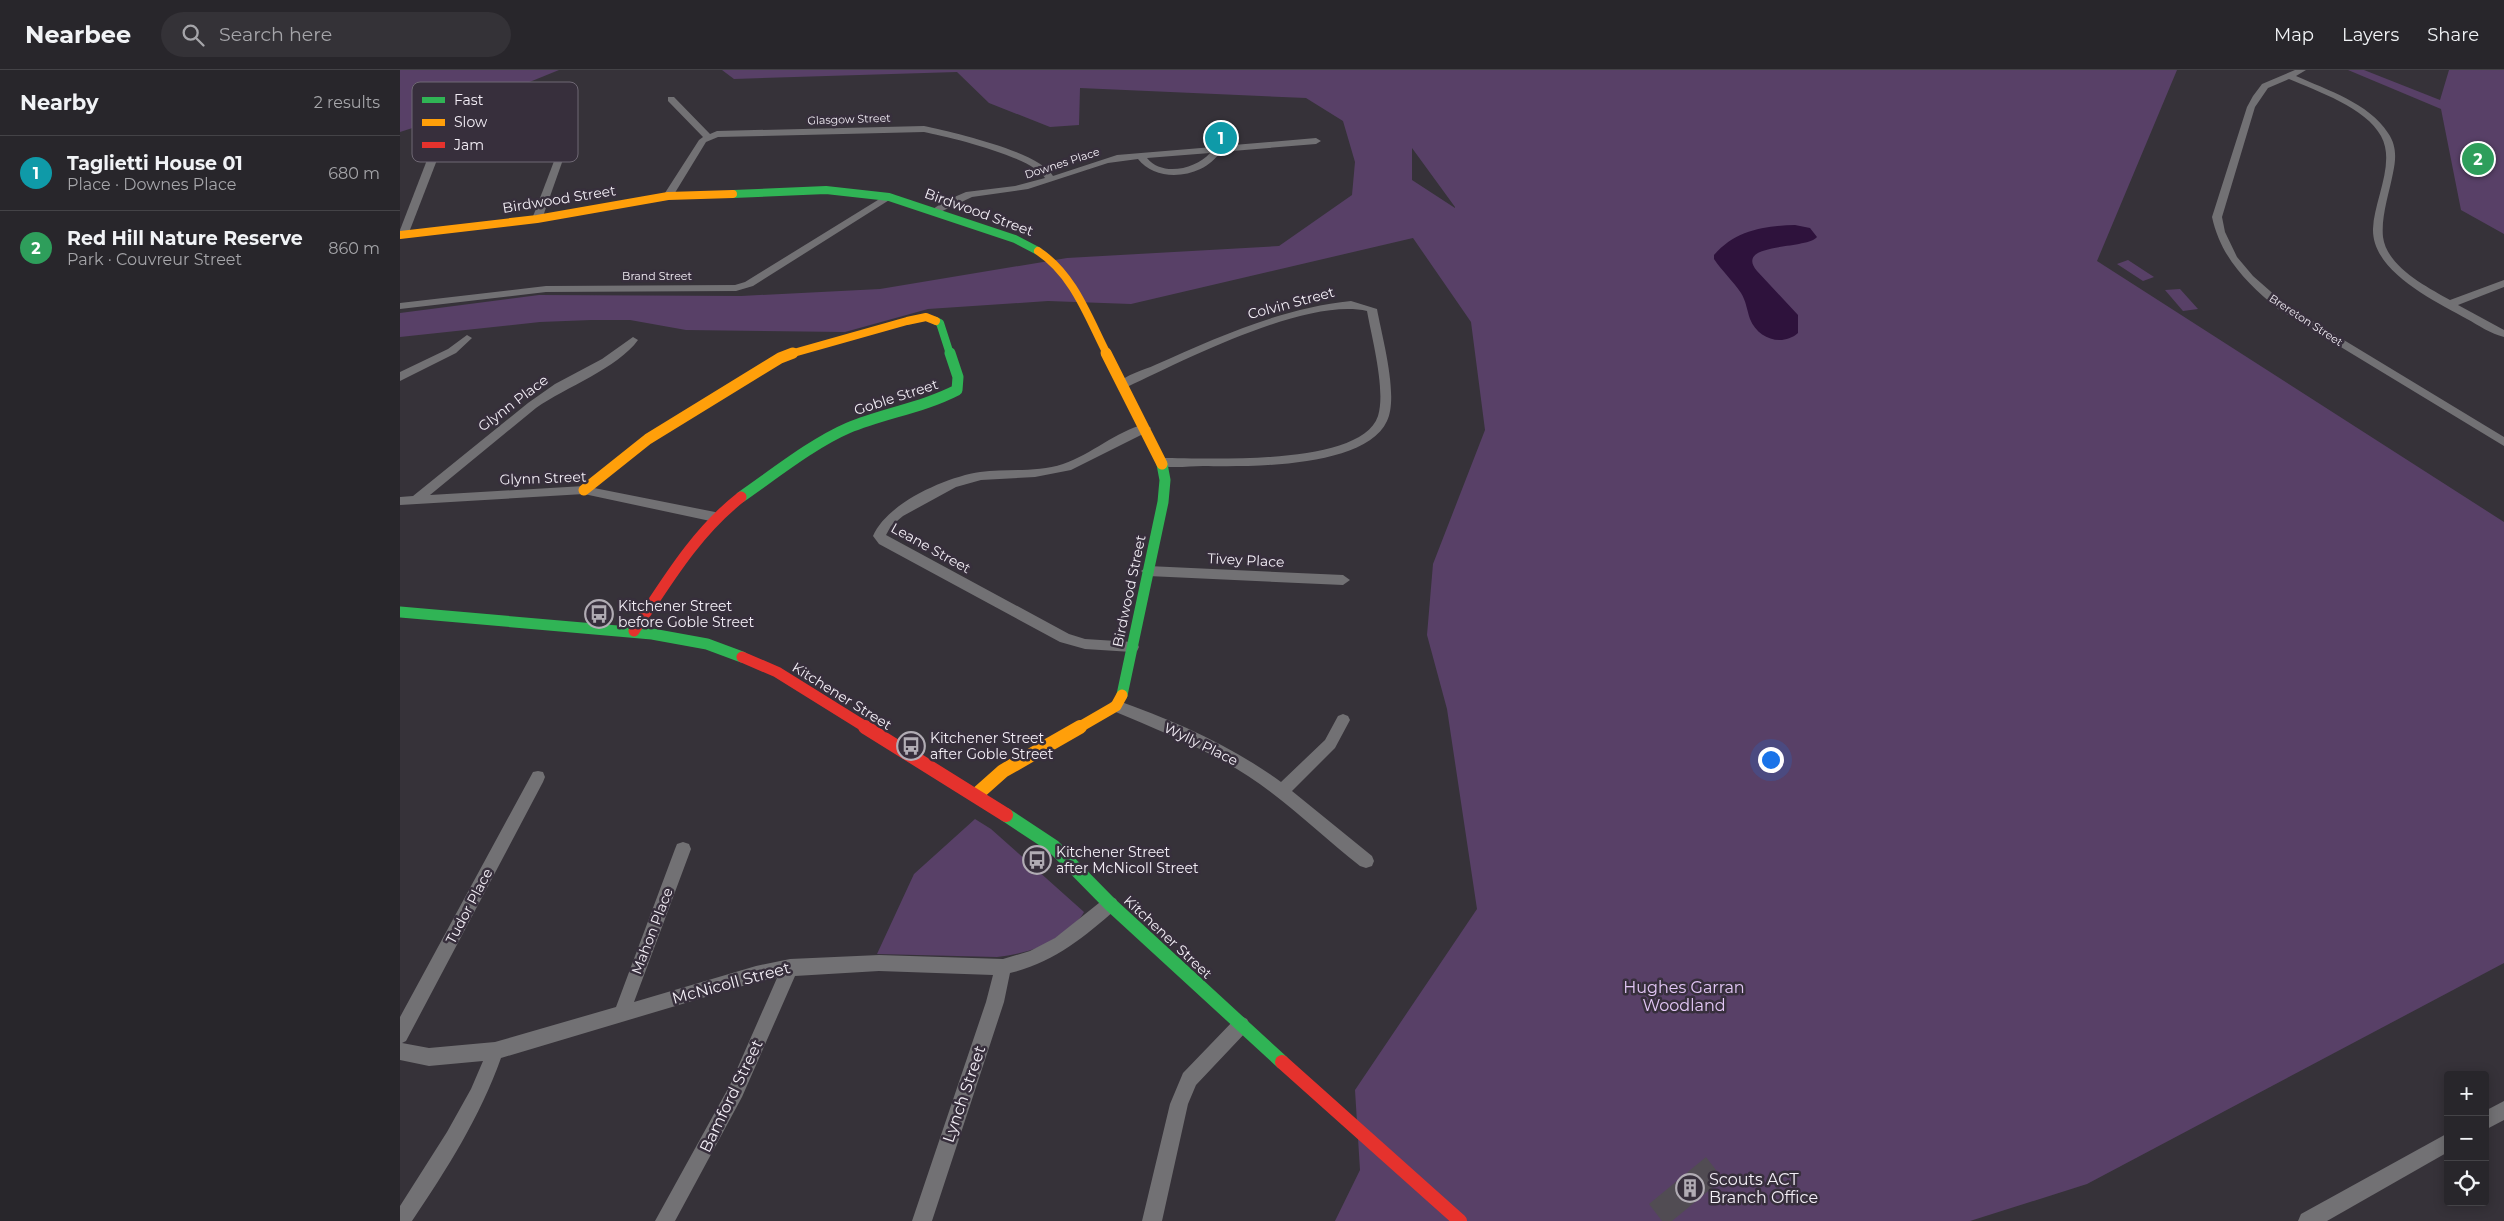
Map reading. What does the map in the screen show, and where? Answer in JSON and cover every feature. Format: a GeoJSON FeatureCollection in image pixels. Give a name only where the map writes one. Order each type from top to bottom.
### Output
{"type":"FeatureCollection","features":[{"type":"Feature","properties":{"kind":"street","name":"Brereton Street"},"geometry":{"type":"LineString","coordinates":[[2302,70],[2266,86],[2251,107],[2217,217],[2219,235],[2231,258],[2249,281],[2282,307],[2504,442]]}},
{"type":"Feature","properties":{"kind":"street"},"geometry":{"type":"LineString","coordinates":[[2288,75],[2360,111],[2375,123],[2385,135],[2391,153],[2378,227],[2381,247],[2388,260],[2405,275],[2450,304],[2504,334]]}},
{"type":"Feature","properties":{"kind":"street"},"geometry":{"type":"LineString","coordinates":[[668,196],[704,140],[708,137],[671,99]]}},
{"type":"Feature","properties":{"kind":"street","name":"Glasgow Street"},"geometry":{"type":"LineString","coordinates":[[708,137],[727,134],[924,129],[945,133],[1027,159],[1045,170],[1050,180]]}},
{"type":"Feature","properties":{"kind":"street","name":"Downes Place"},"geometry":{"type":"LineString","coordinates":[[936,211],[958,196],[1029,186],[1096,162],[1140,155],[1316,141]]}},
{"type":"Feature","properties":{"kind":"street"},"geometry":{"type":"LineString","coordinates":[[1140,155],[1149,167],[1158,170],[1185,170],[1209,160],[1216,154],[1218,148]]}},
{"type":"Feature","properties":{"kind":"street"},"geometry":{"type":"LineString","coordinates":[[402,235],[431,162]]}},
{"type":"Feature","properties":{"kind":"street"},"geometry":{"type":"LineString","coordinates":[[537,219],[558,162]]}},
{"type":"Feature","properties":{"kind":"street","name":"Birdwood Street"},"geometry":{"type":"LineString","coordinates":[[402,235],[537,219],[668,196],[826,190],[888,197],[1015,238],[1034,248],[1050,259],[1074,288],[1162,462],[1166,480],[1122,697],[1116,706]]}},
{"type":"Feature","properties":{"kind":"street","name":"Brand Street"},"geometry":{"type":"LineString","coordinates":[[400,306],[546,289],[736,288],[749,284],[888,197]]}},
{"type":"Feature","properties":{"kind":"street"},"geometry":{"type":"LineString","coordinates":[[2450,304],[2504,282]]}},
{"type":"Feature","properties":{"kind":"street","name":"Colvin Street"},"geometry":{"type":"LineString","coordinates":[[1123,384],[1213,344],[1283,318],[1350,303],[1363,304],[1372,309],[1387,400],[1385,413],[1378,426],[1365,438],[1346,448],[1297,458],[1162,462]]}},
{"type":"Feature","properties":{"kind":"street","name":"Goble Street"},"geometry":{"type":"LineString","coordinates":[[584,490],[648,439],[780,358],[802,349],[907,321],[926,317],[940,322],[958,378],[957,390],[934,402],[869,420],[848,428],[823,442],[715,517],[634,631]]}},
{"type":"Feature","properties":{"kind":"street"},"geometry":{"type":"LineString","coordinates":[[400,377],[452,351],[468,338]]}},
{"type":"Feature","properties":{"kind":"street","name":"Glynn Place"},"geometry":{"type":"LineString","coordinates":[[417,499],[527,409],[581,373],[615,356],[634,340]]}},
{"type":"Feature","properties":{"kind":"street","name":"Leane Street"},"geometry":{"type":"LineString","coordinates":[[1132,647],[1085,644],[1065,638],[884,541],[879,536],[884,524],[895,516],[917,502],[959,482],[979,476],[1045,472],[1067,467],[1089,458],[1136,431],[1145,428]]}},
{"type":"Feature","properties":{"kind":"street","name":"Glynn Street"},"geometry":{"type":"LineString","coordinates":[[400,501],[584,490],[715,517]]}},
{"type":"Feature","properties":{"kind":"street","name":"Tivey Place"},"geometry":{"type":"LineString","coordinates":[[1148,572],[1343,580]]}},
{"type":"Feature","properties":{"kind":"street","name":"Kitchener Street"},"geometry":{"type":"LineString","coordinates":[[400,612],[470,616],[634,631],[705,644],[742,656],[777,672],[904,753],[976,795],[1053,846],[1110,904],[1241,1025],[1460,1221]]}},
{"type":"Feature","properties":{"kind":"street"},"geometry":{"type":"LineString","coordinates":[[976,795],[1003,771],[1116,706]]}},
{"type":"Feature","properties":{"kind":"street","name":"Wylly Place"},"geometry":{"type":"LineString","coordinates":[[1116,706],[1227,755],[1282,791],[1366,860]]}},
{"type":"Feature","properties":{"kind":"street"},"geometry":{"type":"LineString","coordinates":[[1282,791],[1330,744],[1343,720]]}},
{"type":"Feature","properties":{"kind":"street","name":"Tudor Place"},"geometry":{"type":"LineString","coordinates":[[400,1035],[538,777]]}},
{"type":"Feature","properties":{"kind":"street","name":"Mahon Place"},"geometry":{"type":"LineString","coordinates":[[624,1013],[624,1002],[683,849]]}},
{"type":"Feature","properties":{"kind":"street","name":"McNicoll Street"},"geometry":{"type":"LineString","coordinates":[[400,1051],[429,1057],[495,1051],[756,974],[790,967],[822,963],[883,962],[1003,967],[1021,964],[1046,954],[1078,932],[1110,904]]}},
{"type":"Feature","properties":{"kind":"street","name":"Bamford Street"},"geometry":{"type":"LineString","coordinates":[[665,1221],[736,1091],[790,967]]}},
{"type":"Feature","properties":{"kind":"street","name":"Lynch Street"},"geometry":{"type":"LineString","coordinates":[[922,1221],[995,1002],[1003,967]]}},
{"type":"Feature","properties":{"kind":"street"},"geometry":{"type":"LineString","coordinates":[[1152,1221],[1179,1104],[1189,1079],[1241,1025]]}},
{"type":"Feature","properties":{"kind":"street"},"geometry":{"type":"LineString","coordinates":[[401,1221],[470,1111],[486,1079],[495,1051]]}},
{"type":"Feature","properties":{"kind":"street"},"geometry":{"type":"LineString","coordinates":[[2489,1119],[2504,1110]]}},
{"type":"Feature","properties":{"kind":"street"},"geometry":{"type":"LineString","coordinates":[[2308,1221],[2444,1144]]}},
{"type":"Feature","properties":{"kind":"green space"},"geometry":{"type":"Polygon","coordinates":[[[400,70],[559,70],[529,82],[412,82],[412,128],[400,132],[400,70]]]}},
{"type":"Feature","properties":{"kind":"green space","name":"Hughes Garran Woodland"},"geometry":{"type":"Polygon","coordinates":[[[722,70],[2177,70],[2097,261],[2504,522],[2504,963],[2087,1184],[1970,1221],[1335,1221],[1360,1170],[1355,1090],[1477,909],[1447,709],[1427,635],[1433,564],[1485,430],[1471,322],[1413,238],[1131,304],[1048,301],[928,309],[845,332],[686,330],[630,320],[591,320],[540,322],[400,337],[400,313],[539,295],[741,296],[880,289],[1067,258],[1279,246],[1352,195],[1355,162],[1343,121],[1306,98],[1080,88],[1079,125],[1050,127],[989,103],[957,72],[734,79],[722,70]],[[1412,148],[1412,180],[1455,207],[1412,148]]]}},
{"type":"Feature","properties":{"kind":"green space"},"geometry":{"type":"Polygon","coordinates":[[[2348,70],[2364,70],[2440,100],[2449,70],[2504,70],[2504,234],[2461,210],[2441,109],[2348,70]]]}},
{"type":"Feature","properties":{"kind":"green space"},"geometry":{"type":"Polygon","coordinates":[[[2128,260],[2154,277],[2143,281],[2117,264],[2128,260]]]}},
{"type":"Feature","properties":{"kind":"green space"},"geometry":{"type":"Polygon","coordinates":[[[2180,289],[2198,309],[2183,311],[2165,290],[2180,289]]]}},
{"type":"Feature","properties":{"kind":"green space"},"geometry":{"type":"Polygon","coordinates":[[[975,819],[991,829],[1084,912],[1082,915],[1068,929],[1051,941],[1035,949],[1017,954],[997,957],[877,954],[914,874],[975,819]]]}},
{"type":"Feature","properties":{"kind":"shaded area"},"geometry":{"type":"Polygon","coordinates":[[[1795,225],[1810,228],[1817,237],[1800,244],[1763,251],[1755,255],[1752,262],[1757,271],[1798,315],[1798,333],[1785,340],[1771,339],[1764,336],[1754,326],[1741,293],[1714,259],[1714,255],[1732,240],[1751,231],[1795,225]]]}},
{"type":"Feature","properties":{"kind":"building","name":"Scouts ACT Branch Office"},"geometry":{"type":"Polygon","coordinates":[[[1706,1157],[1723,1179],[1672,1221],[1662,1221],[1649,1204],[1706,1157]]]}},
{"type":"Feature","properties":{"kind":"traffic: fast"},"geometry":{"type":"LineString","coordinates":[[733,194],[826,190],[889,197],[1015,239],[1038,251]]}},
{"type":"Feature","properties":{"kind":"traffic: fast"},"geometry":{"type":"LineString","coordinates":[[741,497],[823,442],[848,428],[934,402],[957,390],[958,377],[940,323],[936,321]]}},
{"type":"Feature","properties":{"kind":"traffic: fast"},"geometry":{"type":"LineString","coordinates":[[1122,695],[1163,502],[1165,480],[1162,464]]}},
{"type":"Feature","properties":{"kind":"traffic: fast"},"geometry":{"type":"LineString","coordinates":[[400,612],[523,621],[671,636],[707,644],[742,657]]}},
{"type":"Feature","properties":{"kind":"traffic: fast"},"geometry":{"type":"LineString","coordinates":[[1006,815],[1053,846],[1110,904],[1282,1062]]}},
{"type":"Feature","properties":{"kind":"traffic: slow"},"geometry":{"type":"LineString","coordinates":[[400,235],[537,219],[668,196],[733,194]]}},
{"type":"Feature","properties":{"kind":"traffic: slow"},"geometry":{"type":"LineString","coordinates":[[1038,251],[1050,259],[1072,284],[1162,464]]}},
{"type":"Feature","properties":{"kind":"traffic: slow"},"geometry":{"type":"LineString","coordinates":[[584,490],[648,439],[780,358],[802,349],[907,321],[926,317],[936,321]]}},
{"type":"Feature","properties":{"kind":"traffic: slow"},"geometry":{"type":"LineString","coordinates":[[976,795],[1003,771],[1116,706],[1122,695]]}},
{"type":"Feature","properties":{"kind":"traffic: jam"},"geometry":{"type":"LineString","coordinates":[[634,631],[695,541],[724,510],[741,497]]}},
{"type":"Feature","properties":{"kind":"traffic: jam"},"geometry":{"type":"LineString","coordinates":[[742,657],[777,672],[1006,815]]}},
{"type":"Feature","properties":{"kind":"traffic: jam"},"geometry":{"type":"LineString","coordinates":[[1282,1062],[1460,1221]]}},
{"type":"Feature","properties":{"kind":"place","name":"Taglietti House 01"},"geometry":{"type":"Point","coordinates":[1221,138]}},
{"type":"Feature","properties":{"kind":"place","name":"Red Hill Nature Reserve"},"geometry":{"type":"Point","coordinates":[2478,159]}},
{"type":"Feature","properties":{"kind":"place","name":"Kitchener Street before Goble Street"},"geometry":{"type":"Point","coordinates":[599,614]}},
{"type":"Feature","properties":{"kind":"place","name":"Kitchener Street after Goble Street"},"geometry":{"type":"Point","coordinates":[911,746]}},
{"type":"Feature","properties":{"kind":"place","name":"Kitchener Street after McNicoll Street"},"geometry":{"type":"Point","coordinates":[1037,860]}},
{"type":"Feature","properties":{"kind":"place","name":"Scouts ACT Branch Office"},"geometry":{"type":"Point","coordinates":[1690,1188]}}]}
